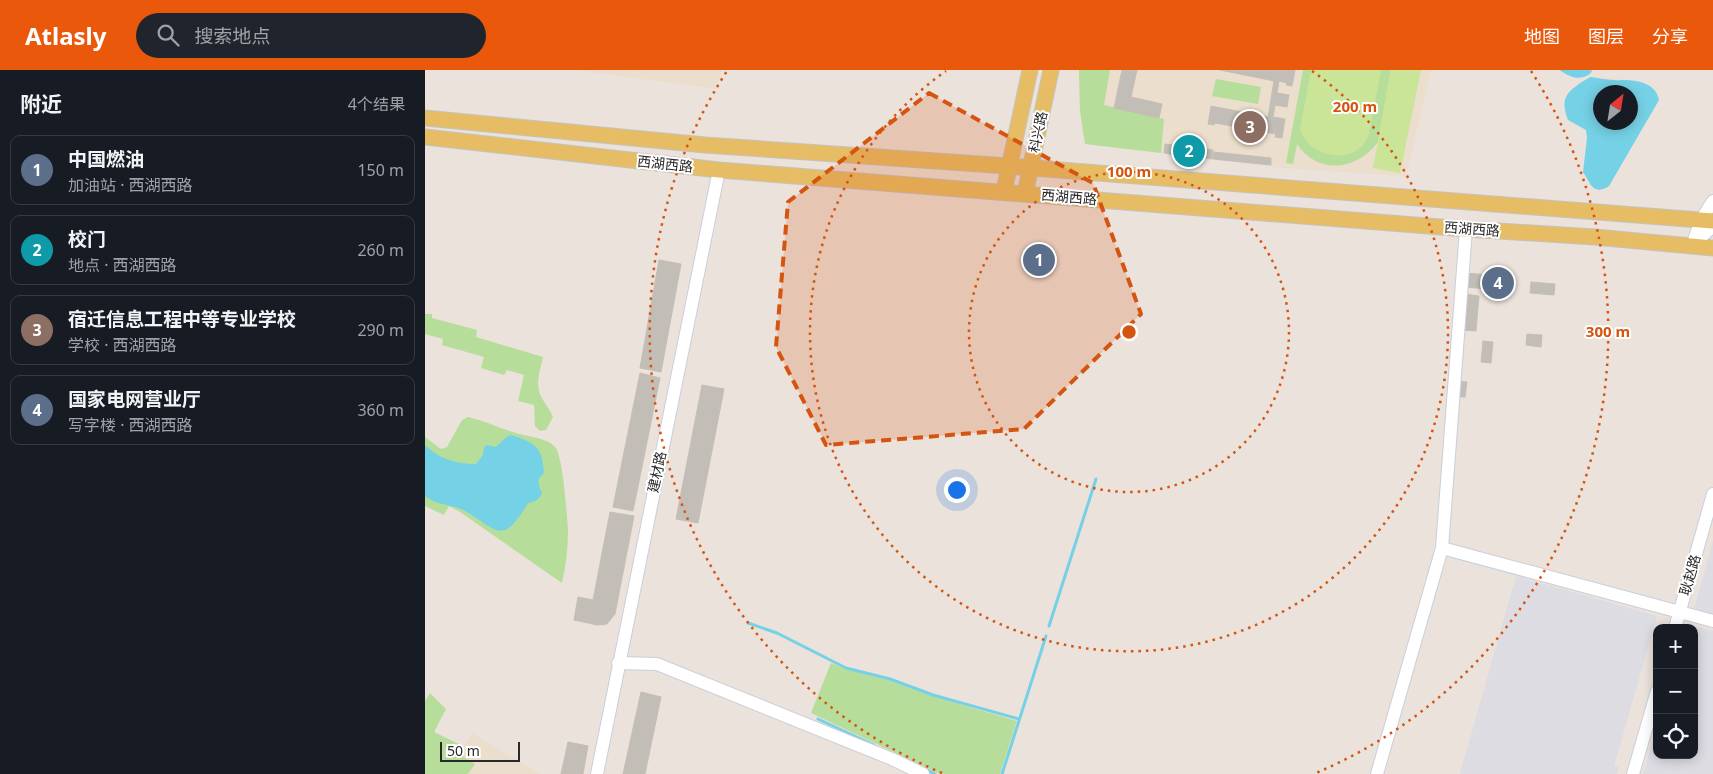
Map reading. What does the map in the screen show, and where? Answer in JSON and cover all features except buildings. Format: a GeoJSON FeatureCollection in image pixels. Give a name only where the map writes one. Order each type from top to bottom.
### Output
{"type":"FeatureCollection","features":[{"type":"Feature","properties":{"kind":"main road","name":"科兴路"},"geometry":{"type":"LineString","coordinates":[[1004,191],[1030,70]]}},
{"type":"Feature","properties":{"kind":"main road","name":"科兴路"},"geometry":{"type":"LineString","coordinates":[[1025,194],[1051,70]]}},
{"type":"Feature","properties":{"kind":"main road","name":"西湖西路"},"geometry":{"type":"LineString","coordinates":[[425,118],[705,145],[1008,166],[1709,222]]}},
{"type":"Feature","properties":{"kind":"main road","name":"西湖西路"},"geometry":{"type":"LineString","coordinates":[[425,137],[719,170],[1004,191],[1466,229],[1595,237],[1713,248]]}},
{"type":"Feature","properties":{"kind":"street","name":"建材路"},"geometry":{"type":"LineString","coordinates":[[597,774],[719,170]]}},
{"type":"Feature","properties":{"kind":"street"},"geometry":{"type":"LineString","coordinates":[[1692,246],[1709,222],[1713,201]]}},
{"type":"Feature","properties":{"kind":"street"},"geometry":{"type":"LineString","coordinates":[[1377,774],[1441,548],[1466,229]]}},
{"type":"Feature","properties":{"kind":"street","name":"耿赵路"},"geometry":{"type":"LineString","coordinates":[[1676,624],[1713,494]]}},
{"type":"Feature","properties":{"kind":"street"},"geometry":{"type":"LineString","coordinates":[[1441,548],[1713,622]]}},
{"type":"Feature","properties":{"kind":"street"},"geometry":{"type":"LineString","coordinates":[[618,663],[657,664],[892,759],[923,774]]}},
{"type":"Feature","properties":{"kind":"street"},"geometry":{"type":"LineString","coordinates":[[1633,774],[1653,705]]}},
{"type":"Feature","properties":{"kind":"highlighted area"},"geometry":{"type":"Polygon","coordinates":[[[929,93],[1093,183],[1141,314],[1024,429],[826,445],[776,347],[788,202],[929,93]]]}},
{"type":"Feature","properties":{"kind":"shaded area"},"geometry":{"type":"Polygon","coordinates":[[[576,70],[721,70],[717,89],[576,70]]]}},
{"type":"Feature","properties":{"kind":"shaded area"},"geometry":{"type":"Polygon","coordinates":[[[1079,70],[1431,70],[1406,176],[1283,168],[1085,144],[1080,111],[1079,70]]]}},
{"type":"Feature","properties":{"kind":"shaded area"},"geometry":{"type":"Polygon","coordinates":[[[1713,541],[1713,614],[1694,609],[1713,541]]]}},
{"type":"Feature","properties":{"kind":"shaded area"},"geometry":{"type":"Polygon","coordinates":[[[1516,576],[1657,616],[1655,624],[1653,624],[1653,630],[1614,766],[1619,767],[1617,774],[1460,774],[1516,576]]]}},
{"type":"Feature","properties":{"kind":"shaded area"},"geometry":{"type":"Polygon","coordinates":[[[1698,627],[1713,631],[1713,774],[1643,774],[1653,740],[1653,759],[1698,759],[1698,627]]]}},
{"type":"Feature","properties":{"kind":"shaded area"},"geometry":{"type":"Polygon","coordinates":[[[472,733],[540,774],[468,774],[474,764],[458,754],[472,733]]]}},
{"type":"Feature","properties":{"kind":"green space"},"geometry":{"type":"Polygon","coordinates":[[[1079,70],[1110,70],[1104,105],[1164,119],[1161,153],[1085,144],[1080,111],[1079,70]]]}},
{"type":"Feature","properties":{"kind":"green space"},"geometry":{"type":"Polygon","coordinates":[[[1303,70],[1391,70],[1378,142],[1369,152],[1348,164],[1326,165],[1315,161],[1305,154],[1297,144],[1293,164],[1286,163],[1303,70]]]}},
{"type":"Feature","properties":{"kind":"green space"},"geometry":{"type":"Polygon","coordinates":[[[1311,70],[1381,70],[1367,140],[1353,152],[1344,155],[1326,153],[1317,150],[1304,137],[1300,129],[1311,70]]]}},
{"type":"Feature","properties":{"kind":"green space"},"geometry":{"type":"Polygon","coordinates":[[[1391,70],[1421,70],[1400,173],[1373,168],[1391,70]]]}},
{"type":"Feature","properties":{"kind":"green space"},"geometry":{"type":"Polygon","coordinates":[[[1216,79],[1261,87],[1258,104],[1212,96],[1216,79]]]}},
{"type":"Feature","properties":{"kind":"green space"},"geometry":{"type":"Polygon","coordinates":[[[425,314],[432,314],[432,318],[477,330],[476,337],[543,357],[538,387],[553,417],[546,430],[540,431],[535,426],[534,405],[518,401],[524,375],[507,370],[504,375],[481,368],[484,357],[442,345],[443,339],[425,334],[425,314]]]}},
{"type":"Feature","properties":{"kind":"green space"},"geometry":{"type":"Polygon","coordinates":[[[468,417],[516,433],[542,439],[555,447],[558,452],[566,500],[568,530],[567,557],[562,583],[460,512],[449,506],[444,515],[425,506],[425,437],[441,449],[447,447],[462,420],[468,417]]]}},
{"type":"Feature","properties":{"kind":"green space"},"geometry":{"type":"Polygon","coordinates":[[[831,663],[845,669],[888,680],[932,696],[1017,721],[1000,774],[940,774],[811,713],[831,663]]]}},
{"type":"Feature","properties":{"kind":"green space"},"geometry":{"type":"Polygon","coordinates":[[[430,693],[446,709],[434,732],[463,746],[459,754],[475,764],[468,774],[425,774],[425,701],[430,693]]]}},
{"type":"Feature","properties":{"kind":"water"},"geometry":{"type":"Polygon","coordinates":[[[1559,70],[1592,70],[1587,76],[1579,78],[1559,70]]]}},
{"type":"Feature","properties":{"kind":"water"},"geometry":{"type":"Polygon","coordinates":[[[1590,77],[1627,80],[1644,83],[1654,89],[1659,100],[1609,186],[1603,189],[1595,189],[1583,172],[1587,138],[1586,130],[1568,120],[1565,111],[1566,99],[1572,89],[1590,77]]]}},
{"type":"Feature","properties":{"kind":"water"},"geometry":{"type":"Polygon","coordinates":[[[511,435],[526,440],[536,447],[542,457],[544,473],[539,480],[541,495],[537,500],[528,503],[519,517],[506,530],[493,529],[465,511],[434,502],[425,496],[425,445],[436,454],[449,460],[476,464],[483,455],[484,447],[487,445],[495,447],[511,435]]]}},
{"type":"Feature","properties":{"kind":"waterway"},"geometry":{"type":"LineString","coordinates":[[1049,626],[1096,479]]}},
{"type":"Feature","properties":{"kind":"waterway"},"geometry":{"type":"LineString","coordinates":[[748,623],[777,633],[846,668],[890,679],[933,695],[1019,719]]}},
{"type":"Feature","properties":{"kind":"waterway"},"geometry":{"type":"LineString","coordinates":[[1002,774],[1046,636]]}},
{"type":"Feature","properties":{"kind":"waterway"},"geometry":{"type":"LineString","coordinates":[[818,719],[874,745]]}},
{"type":"Feature","properties":{"kind":"waterway"},"geometry":{"type":"LineString","coordinates":[[925,769],[935,774]]}},
{"type":"Feature","properties":{"kind":"place","name":"宿迁信息工程中等专业学校"},"geometry":{"type":"Point","coordinates":[1250,127]}},
{"type":"Feature","properties":{"kind":"place","name":"校门"},"geometry":{"type":"Point","coordinates":[1189,151]}},
{"type":"Feature","properties":{"kind":"place","name":"中国燃油"},"geometry":{"type":"Point","coordinates":[1039,260]}},
{"type":"Feature","properties":{"kind":"place","name":"国家电网营业厅"},"geometry":{"type":"Point","coordinates":[1498,283]}}]}
